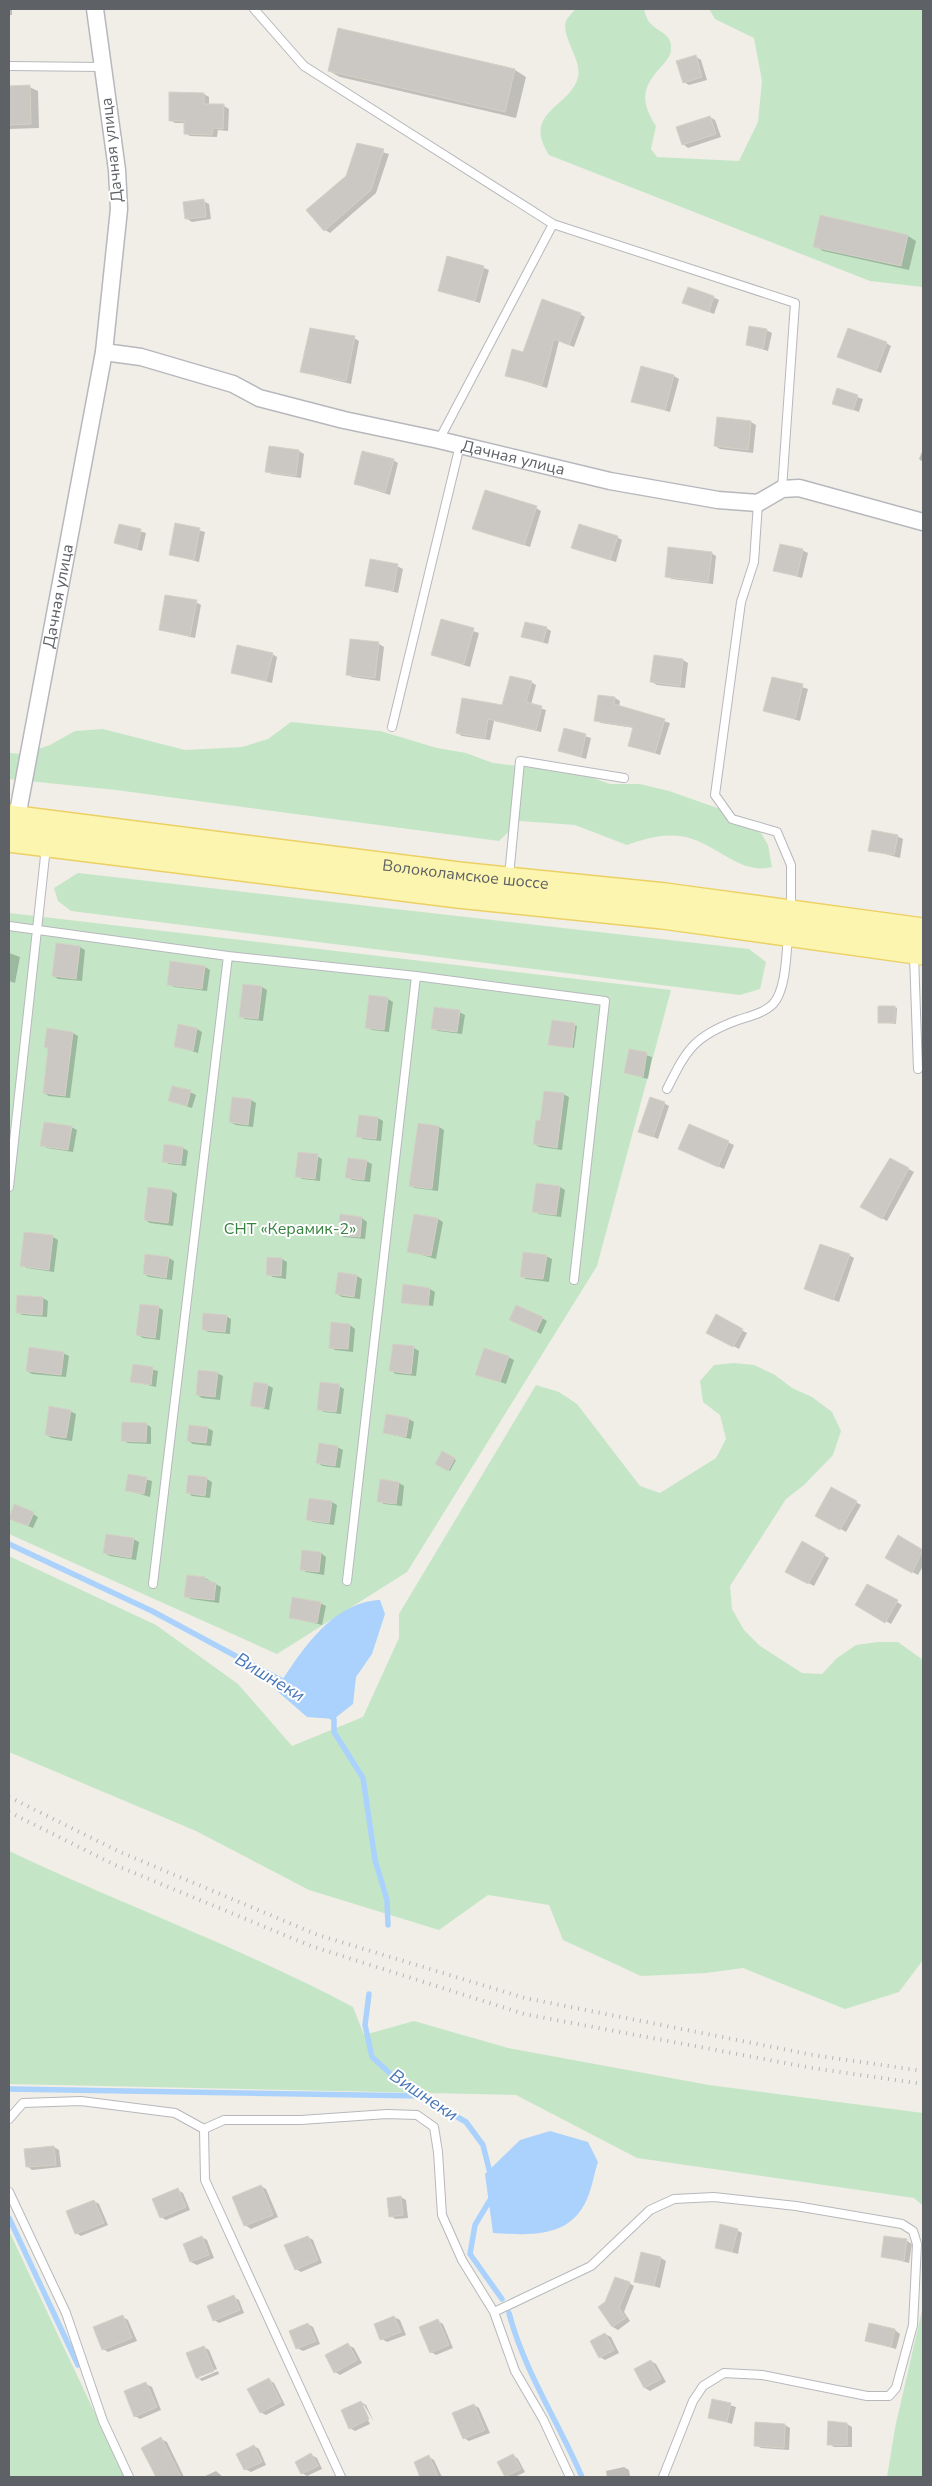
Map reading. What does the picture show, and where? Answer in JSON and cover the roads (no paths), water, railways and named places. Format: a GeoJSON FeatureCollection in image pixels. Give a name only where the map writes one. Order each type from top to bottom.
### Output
{"type":"FeatureCollection","features":[{"type":"Feature","properties":{"kind":"main road","name":"Волоколамское шоссе"},"geometry":{"type":"LineString","coordinates":[[12,829],[665,896],[790,923],[920,944]]}},
{"type":"Feature","properties":{"kind":"main road","name":"Волоколамское шоссе"},"geometry":{"type":"LineString","coordinates":[[48,833],[458,895],[663,916],[790,923]]}},
{"type":"Feature","properties":{"kind":"street","name":"Дачная улица"},"geometry":{"type":"LineString","coordinates":[[12,829],[104,352],[119,209],[117,170],[94,9]]}},
{"type":"Feature","properties":{"kind":"street","name":"Дачная улица"},"geometry":{"type":"LineString","coordinates":[[104,352],[150,360],[233,384],[260,398],[335,418],[439,440],[610,481],[718,500],[758,503]]}},
{"type":"Feature","properties":{"kind":"street"},"geometry":{"type":"LineString","coordinates":[[758,503],[782,489],[799,488],[923,522]]}},
{"type":"Feature","properties":{"kind":"lane"},"geometry":{"type":"LineString","coordinates":[[254,9],[304,66],[552,224],[795,303],[782,489]]}},
{"type":"Feature","properties":{"kind":"lane"},"geometry":{"type":"LineString","coordinates":[[9,66],[103,67]]}},
{"type":"Feature","properties":{"kind":"lane"},"geometry":{"type":"LineString","coordinates":[[439,440],[552,224]]}},
{"type":"Feature","properties":{"kind":"lane"},"geometry":{"type":"LineString","coordinates":[[392,727],[460,445]]}},
{"type":"Feature","properties":{"kind":"lane"},"geometry":{"type":"LineString","coordinates":[[668,1089],[684,1055],[700,1038],[723,1026],[758,1014],[773,1003],[784,977],[790,923],[791,865],[777,832],[732,819],[715,796],[740,602],[754,562],[758,503]]}},
{"type":"Feature","properties":{"kind":"lane"},"geometry":{"type":"LineString","coordinates":[[508,880],[520,761],[624,778]]}},
{"type":"Feature","properties":{"kind":"lane"},"geometry":{"type":"LineString","coordinates":[[9,1187],[48,833]]}},
{"type":"Feature","properties":{"kind":"lane"},"geometry":{"type":"LineString","coordinates":[[9,926],[228,956],[416,976],[605,1001],[574,1280]]}},
{"type":"Feature","properties":{"kind":"lane"},"geometry":{"type":"LineString","coordinates":[[918,1069],[920,944]]}},
{"type":"Feature","properties":{"kind":"lane"},"geometry":{"type":"LineString","coordinates":[[153,1584],[228,956]]}},
{"type":"Feature","properties":{"kind":"lane"},"geometry":{"type":"LineString","coordinates":[[347,1581],[416,976]]}},
{"type":"Feature","properties":{"kind":"lane"},"geometry":{"type":"LineString","coordinates":[[9,2119],[23,2104],[81,2101],[175,2113],[204,2129]]}},
{"type":"Feature","properties":{"kind":"lane"},"geometry":{"type":"LineString","coordinates":[[204,2129],[224,2120],[301,2120],[387,2114],[416,2115],[434,2127],[438,2152],[442,2215],[462,2260],[494,2312],[516,2371],[543,2419],[570,2477]]}},
{"type":"Feature","properties":{"kind":"lane"},"geometry":{"type":"LineString","coordinates":[[204,2129],[205,2180],[341,2477]]}},
{"type":"Feature","properties":{"kind":"lane"},"geometry":{"type":"LineString","coordinates":[[9,2192],[66,2314],[103,2421],[129,2477]]}},
{"type":"Feature","properties":{"kind":"lane"},"geometry":{"type":"LineString","coordinates":[[494,2312],[591,2266],[650,2210],[674,2199],[714,2197],[796,2206],[902,2224],[913,2231],[917,2244],[913,2325],[896,2388],[889,2396],[867,2396],[762,2375],[724,2372],[704,2386],[693,2401],[663,2477]]}},
{"type":"Feature","properties":{"kind":"water"},"geometry":{"type":"Polygon","coordinates":[[[380,1600],[385,1614],[372,1654],[356,1677],[353,1704],[334,1719],[307,1717],[276,1690],[307,1646],[332,1620],[346,1610],[362,1603],[380,1600]]]}},
{"type":"Feature","properties":{"kind":"water"},"geometry":{"type":"Polygon","coordinates":[[[550,2131],[588,2142],[598,2162],[587,2199],[580,2212],[559,2228],[547,2232],[534,2234],[493,2233],[485,2174],[520,2140],[550,2131]]]}},
{"type":"Feature","properties":{"kind":"waterway","name":"Вишнеки"},"geometry":{"type":"LineString","coordinates":[[9,1544],[152,1611],[288,1684]]}},
{"type":"Feature","properties":{"kind":"waterway","name":"Вишнеки"},"geometry":{"type":"LineString","coordinates":[[328,1714],[334,1719],[334,1732],[363,1778],[375,1860],[387,1900],[388,1925]]}},
{"type":"Feature","properties":{"kind":"waterway","name":"Вишнеки"},"geometry":{"type":"LineString","coordinates":[[369,1994],[365,2025],[372,2057],[404,2086],[466,2122],[483,2145],[491,2177]]}},
{"type":"Feature","properties":{"kind":"waterway"},"geometry":{"type":"LineString","coordinates":[[9,2089],[422,2096]]}},
{"type":"Feature","properties":{"kind":"waterway","name":"Вишнеки"},"geometry":{"type":"LineString","coordinates":[[490,2200],[475,2225],[470,2254],[502,2299]]}},
{"type":"Feature","properties":{"kind":"waterway"},"geometry":{"type":"LineString","coordinates":[[9,2218],[78,2365]]}},
{"type":"Feature","properties":{"kind":"waterway","name":"Вишнеки"},"geometry":{"type":"LineString","coordinates":[[509,2313],[524,2356],[582,2477]]}},
{"type":"Feature","properties":{"kind":"railway"},"geometry":{"type":"LineString","coordinates":[[9,1797],[120,1852],[318,1935],[525,1998],[813,2055],[923,2071]]}},
{"type":"Feature","properties":{"kind":"railway"},"geometry":{"type":"LineString","coordinates":[[9,1812],[115,1865],[311,1946],[524,2014],[812,2068],[923,2084]]}},
{"type":"Feature","properties":{"kind":"park label","name":"СНТ «Керамик-2»"},"geometry":{"type":"Point","coordinates":[290,1229]}}]}
